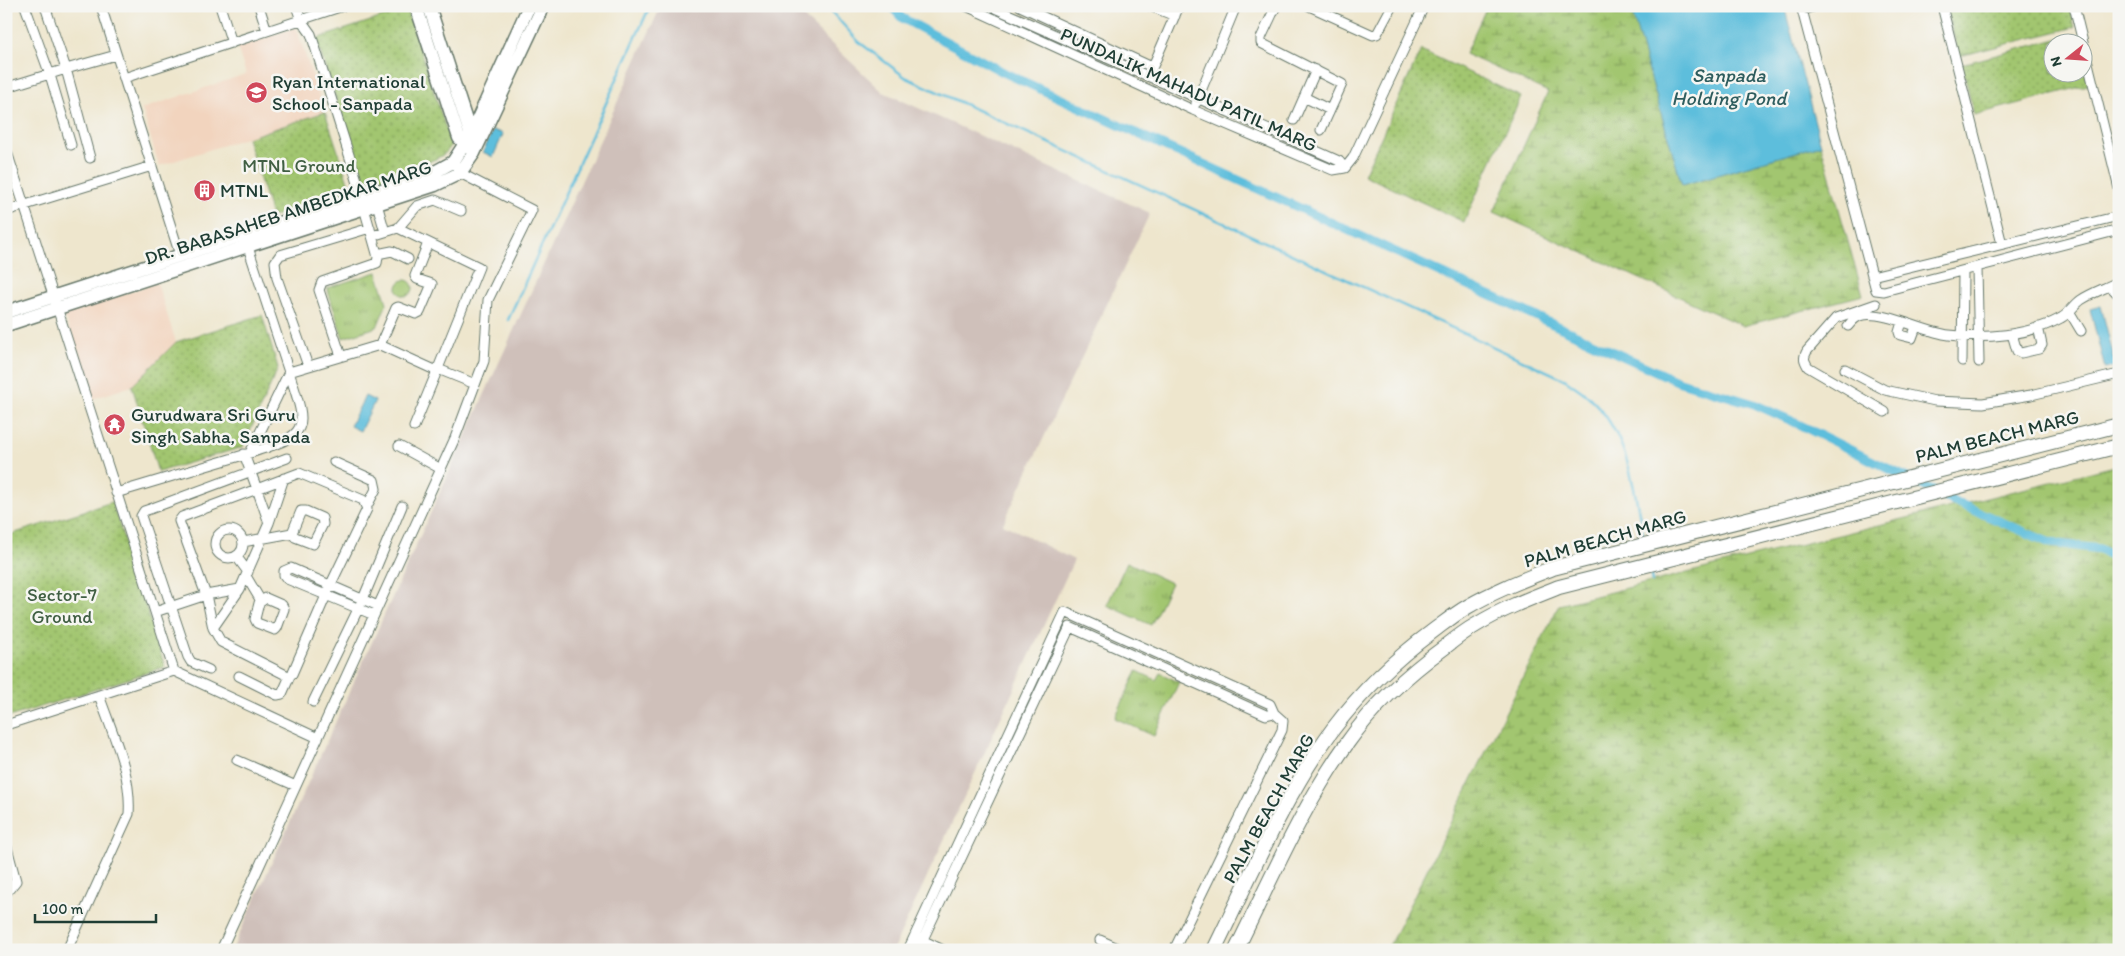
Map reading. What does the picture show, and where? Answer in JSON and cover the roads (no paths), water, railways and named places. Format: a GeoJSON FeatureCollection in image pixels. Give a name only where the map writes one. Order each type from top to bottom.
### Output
{"type":"FeatureCollection","features":[{"type":"Feature","properties":{"kind":"main road"},"geometry":{"type":"LineString","coordinates":[[416,6],[459,138],[468,139]]}},
{"type":"Feature","properties":{"kind":"main road"},"geometry":{"type":"LineString","coordinates":[[429,6],[468,139],[474,153]]}},
{"type":"Feature","properties":{"kind":"main road","name":"DR. BABASAHEB AMBEDKAR MARG"},"geometry":{"type":"LineString","coordinates":[[457,167],[529,6]]}},
{"type":"Feature","properties":{"kind":"main road","name":"DR. BABASAHEB AMBEDKAR MARG"},"geometry":{"type":"LineString","coordinates":[[363,202],[377,204],[435,185],[474,153],[543,6]]}},
{"type":"Feature","properties":{"kind":"main road","name":"DR. BABASAHEB AMBEDKAR MARG"},"geometry":{"type":"LineString","coordinates":[[6,312],[54,302],[363,202],[431,174],[457,167]]}},
{"type":"Feature","properties":{"kind":"main road","name":"DR. BABASAHEB AMBEDKAR MARG"},"geometry":{"type":"LineString","coordinates":[[6,325],[54,302],[180,255],[246,240]]}},
{"type":"Feature","properties":{"kind":"main road","name":"PALM BEACH MARG"},"geometry":{"type":"LineString","coordinates":[[1214,950],[1303,775],[1332,730],[1367,688],[1408,649],[1465,608],[1502,588],[1553,568],[2119,425]]}},
{"type":"Feature","properties":{"kind":"main road","name":"PALM BEACH MARG"},"geometry":{"type":"LineString","coordinates":[[1236,950],[1290,840],[1320,785],[1348,742],[1382,702],[1420,665],[1475,625],[1510,607],[1559,587],[2119,446]]}},
{"type":"Feature","properties":{"kind":"street"},"geometry":{"type":"LineString","coordinates":[[25,6],[50,75],[71,145]]}},
{"type":"Feature","properties":{"kind":"street"},"geometry":{"type":"LineString","coordinates":[[45,6],[66,69],[90,158]]}},
{"type":"Feature","properties":{"kind":"street"},"geometry":{"type":"LineString","coordinates":[[101,6],[180,255]]}},
{"type":"Feature","properties":{"kind":"street"},"geometry":{"type":"LineString","coordinates":[[220,6],[232,43]]}},
{"type":"Feature","properties":{"kind":"street"},"geometry":{"type":"LineString","coordinates":[[258,6],[267,31]]}},
{"type":"Feature","properties":{"kind":"street"},"geometry":{"type":"LineString","coordinates":[[296,6],[301,20],[311,34],[363,202],[378,261],[375,265],[322,282],[319,286],[341,356]]}},
{"type":"Feature","properties":{"kind":"street"},"geometry":{"type":"LineString","coordinates":[[124,78],[301,20],[331,8],[343,6]]}},
{"type":"Feature","properties":{"kind":"street","name":"PUNDALIK MAHADU PATIL MARG"},"geometry":{"type":"LineString","coordinates":[[966,6],[1193,110],[1333,170],[1345,168]]}},
{"type":"Feature","properties":{"kind":"street","name":"PUNDALIK MAHADU PATIL MARG"},"geometry":{"type":"LineString","coordinates":[[990,6],[1148,78],[1198,97],[1339,161],[1345,168]]}},
{"type":"Feature","properties":{"kind":"street"},"geometry":{"type":"LineString","coordinates":[[1020,6],[1036,9],[1152,68]]}},
{"type":"Feature","properties":{"kind":"street"},"geometry":{"type":"LineString","coordinates":[[1150,6],[1175,16]]}},
{"type":"Feature","properties":{"kind":"street"},"geometry":{"type":"LineString","coordinates":[[1143,86],[1179,6]]}},
{"type":"Feature","properties":{"kind":"street"},"geometry":{"type":"LineString","coordinates":[[1193,110],[1236,6]]}},
{"type":"Feature","properties":{"kind":"street"},"geometry":{"type":"LineString","coordinates":[[1276,6],[1261,38],[1261,43],[1342,84],[1321,130]]}},
{"type":"Feature","properties":{"kind":"street"},"geometry":{"type":"LineString","coordinates":[[1309,6],[1373,35],[1377,34],[1392,6]]}},
{"type":"Feature","properties":{"kind":"street"},"geometry":{"type":"LineString","coordinates":[[1345,168],[1353,158],[1424,6]]}},
{"type":"Feature","properties":{"kind":"street"},"geometry":{"type":"LineString","coordinates":[[1816,6],[1801,8],[1876,290],[1878,307],[1836,318],[1804,356],[1808,367],[1885,412]]}},
{"type":"Feature","properties":{"kind":"street"},"geometry":{"type":"LineString","coordinates":[[1942,6],[2002,244]]}},
{"type":"Feature","properties":{"kind":"street"},"geometry":{"type":"LineString","coordinates":[[2074,6],[2119,189]]}},
{"type":"Feature","properties":{"kind":"street"},"geometry":{"type":"LineString","coordinates":[[14,85],[116,55]]}},
{"type":"Feature","properties":{"kind":"street"},"geometry":{"type":"LineString","coordinates":[[1294,120],[1316,70]]}},
{"type":"Feature","properties":{"kind":"street"},"geometry":{"type":"LineString","coordinates":[[1304,97],[1330,110]]}},
{"type":"Feature","properties":{"kind":"street"},"geometry":{"type":"LineString","coordinates":[[6,148],[174,671]]}},
{"type":"Feature","properties":{"kind":"street"},"geometry":{"type":"LineString","coordinates":[[6,211],[152,166]]}},
{"type":"Feature","properties":{"kind":"street"},"geometry":{"type":"LineString","coordinates":[[221,950],[440,468],[484,361],[488,300],[532,210],[457,167]]}},
{"type":"Feature","properties":{"kind":"street"},"geometry":{"type":"LineString","coordinates":[[308,366],[277,278],[275,262],[280,255],[371,232],[385,232],[398,228],[417,206],[435,200],[461,211]]}},
{"type":"Feature","properties":{"kind":"street"},"geometry":{"type":"LineString","coordinates":[[377,204],[385,232]]}},
{"type":"Feature","properties":{"kind":"street"},"geometry":{"type":"LineString","coordinates":[[1872,276],[2119,216]]}},
{"type":"Feature","properties":{"kind":"street"},"geometry":{"type":"LineString","coordinates":[[2082,225],[2085,238]]}},
{"type":"Feature","properties":{"kind":"street"},"geometry":{"type":"LineString","coordinates":[[398,228],[479,267],[414,427]]}},
{"type":"Feature","properties":{"kind":"street"},"geometry":{"type":"LineString","coordinates":[[1876,290],[1884,290],[1963,272],[2119,230]]}},
{"type":"Feature","properties":{"kind":"street"},"geometry":{"type":"LineString","coordinates":[[2042,234],[2046,250]]}},
{"type":"Feature","properties":{"kind":"street"},"geometry":{"type":"LineString","coordinates":[[116,493],[279,444],[294,436],[302,426],[302,412],[246,240]]}},
{"type":"Feature","properties":{"kind":"street"},"geometry":{"type":"LineString","coordinates":[[380,345],[398,306],[416,314],[420,312],[432,284],[417,279],[415,276],[428,243]]}},
{"type":"Feature","properties":{"kind":"street"},"geometry":{"type":"LineString","coordinates":[[377,254],[392,251],[408,259]]}},
{"type":"Feature","properties":{"kind":"street"},"geometry":{"type":"LineString","coordinates":[[1923,263],[1927,280]]}},
{"type":"Feature","properties":{"kind":"street"},"geometry":{"type":"LineString","coordinates":[[1977,268],[1979,362]]}},
{"type":"Feature","properties":{"kind":"street"},"geometry":{"type":"LineString","coordinates":[[1962,362],[1963,272]]}},
{"type":"Feature","properties":{"kind":"street"},"geometry":{"type":"LineString","coordinates":[[1848,326],[1854,319],[1862,315],[1871,315],[1902,322],[1930,332],[1978,337],[2012,334],[2038,327],[2062,317],[2081,300],[2119,281]]}},
{"type":"Feature","properties":{"kind":"street"},"geometry":{"type":"LineString","coordinates":[[2110,286],[2119,295]]}},
{"type":"Feature","properties":{"kind":"street"},"geometry":{"type":"LineString","coordinates":[[2069,311],[2081,331]]}},
{"type":"Feature","properties":{"kind":"street"},"geometry":{"type":"LineString","coordinates":[[2012,334],[2017,351],[2021,353],[2039,349],[2042,345],[2038,327]]}},
{"type":"Feature","properties":{"kind":"street"},"geometry":{"type":"LineString","coordinates":[[269,523],[251,472],[247,454],[289,372],[380,345],[475,384]]}},
{"type":"Feature","properties":{"kind":"street"},"geometry":{"type":"LineString","coordinates":[[1845,369],[1885,390],[1935,402],[1983,403],[2031,395],[2119,374]]}},
{"type":"Feature","properties":{"kind":"street"},"geometry":{"type":"LineString","coordinates":[[399,446],[440,468]]}},
{"type":"Feature","properties":{"kind":"street"},"geometry":{"type":"LineString","coordinates":[[209,670],[191,662],[170,607],[141,516],[144,511],[287,458]]}},
{"type":"Feature","properties":{"kind":"street"},"geometry":{"type":"LineString","coordinates":[[239,676],[280,695],[376,489],[374,480],[334,462]]}},
{"type":"Feature","properties":{"kind":"street"},"geometry":{"type":"LineString","coordinates":[[290,676],[284,675],[224,645],[213,628],[206,595],[179,521],[182,517],[299,473],[363,500],[367,506]]}},
{"type":"Feature","properties":{"kind":"street"},"geometry":{"type":"LineString","coordinates":[[213,628],[240,589],[269,523],[284,478]]}},
{"type":"Feature","properties":{"kind":"street"},"geometry":{"type":"LineString","coordinates":[[313,702],[363,599],[402,506]]}},
{"type":"Feature","properties":{"kind":"street"},"geometry":{"type":"LineString","coordinates":[[224,530],[238,533],[243,542],[241,551],[236,556],[225,557],[218,553],[215,545],[217,536],[224,530]]}},
{"type":"Feature","properties":{"kind":"street"},"geometry":{"type":"LineString","coordinates":[[243,542],[292,533]]}},
{"type":"Feature","properties":{"kind":"street"},"geometry":{"type":"LineString","coordinates":[[236,556],[260,601]]}},
{"type":"Feature","properties":{"kind":"street"},"geometry":{"type":"LineString","coordinates":[[291,568],[331,584],[363,599],[376,611],[358,608],[287,579],[284,571],[291,568]]}},
{"type":"Feature","properties":{"kind":"street"},"geometry":{"type":"LineString","coordinates":[[155,612],[206,595],[240,589]]}},
{"type":"Feature","properties":{"kind":"street"},"geometry":{"type":"LineString","coordinates":[[908,950],[918,938],[1070,627],[1065,612]]}},
{"type":"Feature","properties":{"kind":"street"},"geometry":{"type":"LineString","coordinates":[[1065,612],[1270,704],[1274,713],[1283,721],[1282,730],[1174,950]]}},
{"type":"Feature","properties":{"kind":"street"},"geometry":{"type":"LineString","coordinates":[[918,950],[918,938],[1065,612]]}},
{"type":"Feature","properties":{"kind":"street"},"geometry":{"type":"LineString","coordinates":[[1070,627],[1266,714],[1274,713]]}},
{"type":"Feature","properties":{"kind":"street"},"geometry":{"type":"LineString","coordinates":[[6,725],[174,671],[318,738]]}},
{"type":"Feature","properties":{"kind":"street"},"geometry":{"type":"LineString","coordinates":[[66,950],[129,814],[130,796],[126,778],[99,695]]}},
{"type":"Feature","properties":{"kind":"street"},"geometry":{"type":"LineString","coordinates":[[238,760],[296,786]]}},
{"type":"Feature","properties":{"kind":"street"},"geometry":{"type":"LineString","coordinates":[[6,844],[16,881],[6,893]]}},
{"type":"Feature","properties":{"kind":"street"},"geometry":{"type":"LineString","coordinates":[[918,938],[943,950]]}},
{"type":"Feature","properties":{"kind":"street"},"geometry":{"type":"LineString","coordinates":[[1100,940],[1122,950]]}},
{"type":"Feature","properties":{"kind":"water","name":"Sanpada Holding Pond"},"geometry":{"type":"Polygon","coordinates":[[[1630,6],[1784,6],[1821,145],[1682,185],[1630,6]]]}},
{"type":"Feature","properties":{"kind":"water"},"geometry":{"type":"Polygon","coordinates":[[[493,130],[503,134],[493,157],[483,152],[493,130]]]}},
{"type":"Feature","properties":{"kind":"water"},"geometry":{"type":"Polygon","coordinates":[[[2101,306],[2116,366],[2105,369],[2090,309],[2101,306]]]}},
{"type":"Feature","properties":{"kind":"water"},"geometry":{"type":"Polygon","coordinates":[[[365,396],[375,401],[360,431],[350,426],[365,396]]]}},
{"type":"Feature","properties":{"kind":"waterway"},"geometry":{"type":"LineString","coordinates":[[508,320],[650,6]]}},
{"type":"Feature","properties":{"kind":"waterway"},"geometry":{"type":"LineString","coordinates":[[826,6],[859,42],[905,77],[1566,380],[1593,401],[1615,431],[1629,466],[1644,540]]}},
{"type":"Feature","properties":{"kind":"waterway"},"geometry":{"type":"LineString","coordinates":[[891,6],[902,18],[1005,73],[1677,381],[1754,404],[1960,504],[2050,543],[2100,549],[2119,560]]}},
{"type":"Feature","properties":{"kind":"waterway"},"geometry":{"type":"LineString","coordinates":[[1650,570],[1652,582]]}},
{"type":"Feature","properties":{"kind":"place","name":"Ryan International School - Sanpada"},"geometry":{"type":"Point","coordinates":[256,92]}},
{"type":"Feature","properties":{"kind":"place","name":"MTNL"},"geometry":{"type":"Point","coordinates":[204,190]}},
{"type":"Feature","properties":{"kind":"place","name":"Gurudwara Sri Guru Singh Sabha, Sanpada"},"geometry":{"type":"Point","coordinates":[115,425]}},
{"type":"Feature","properties":{"kind":"park label","name":"MTNL Ground"},"geometry":{"type":"Point","coordinates":[299,165]}},
{"type":"Feature","properties":{"kind":"park label","name":"Sector-7 Ground"},"geometry":{"type":"Point","coordinates":[62,605]}}]}
